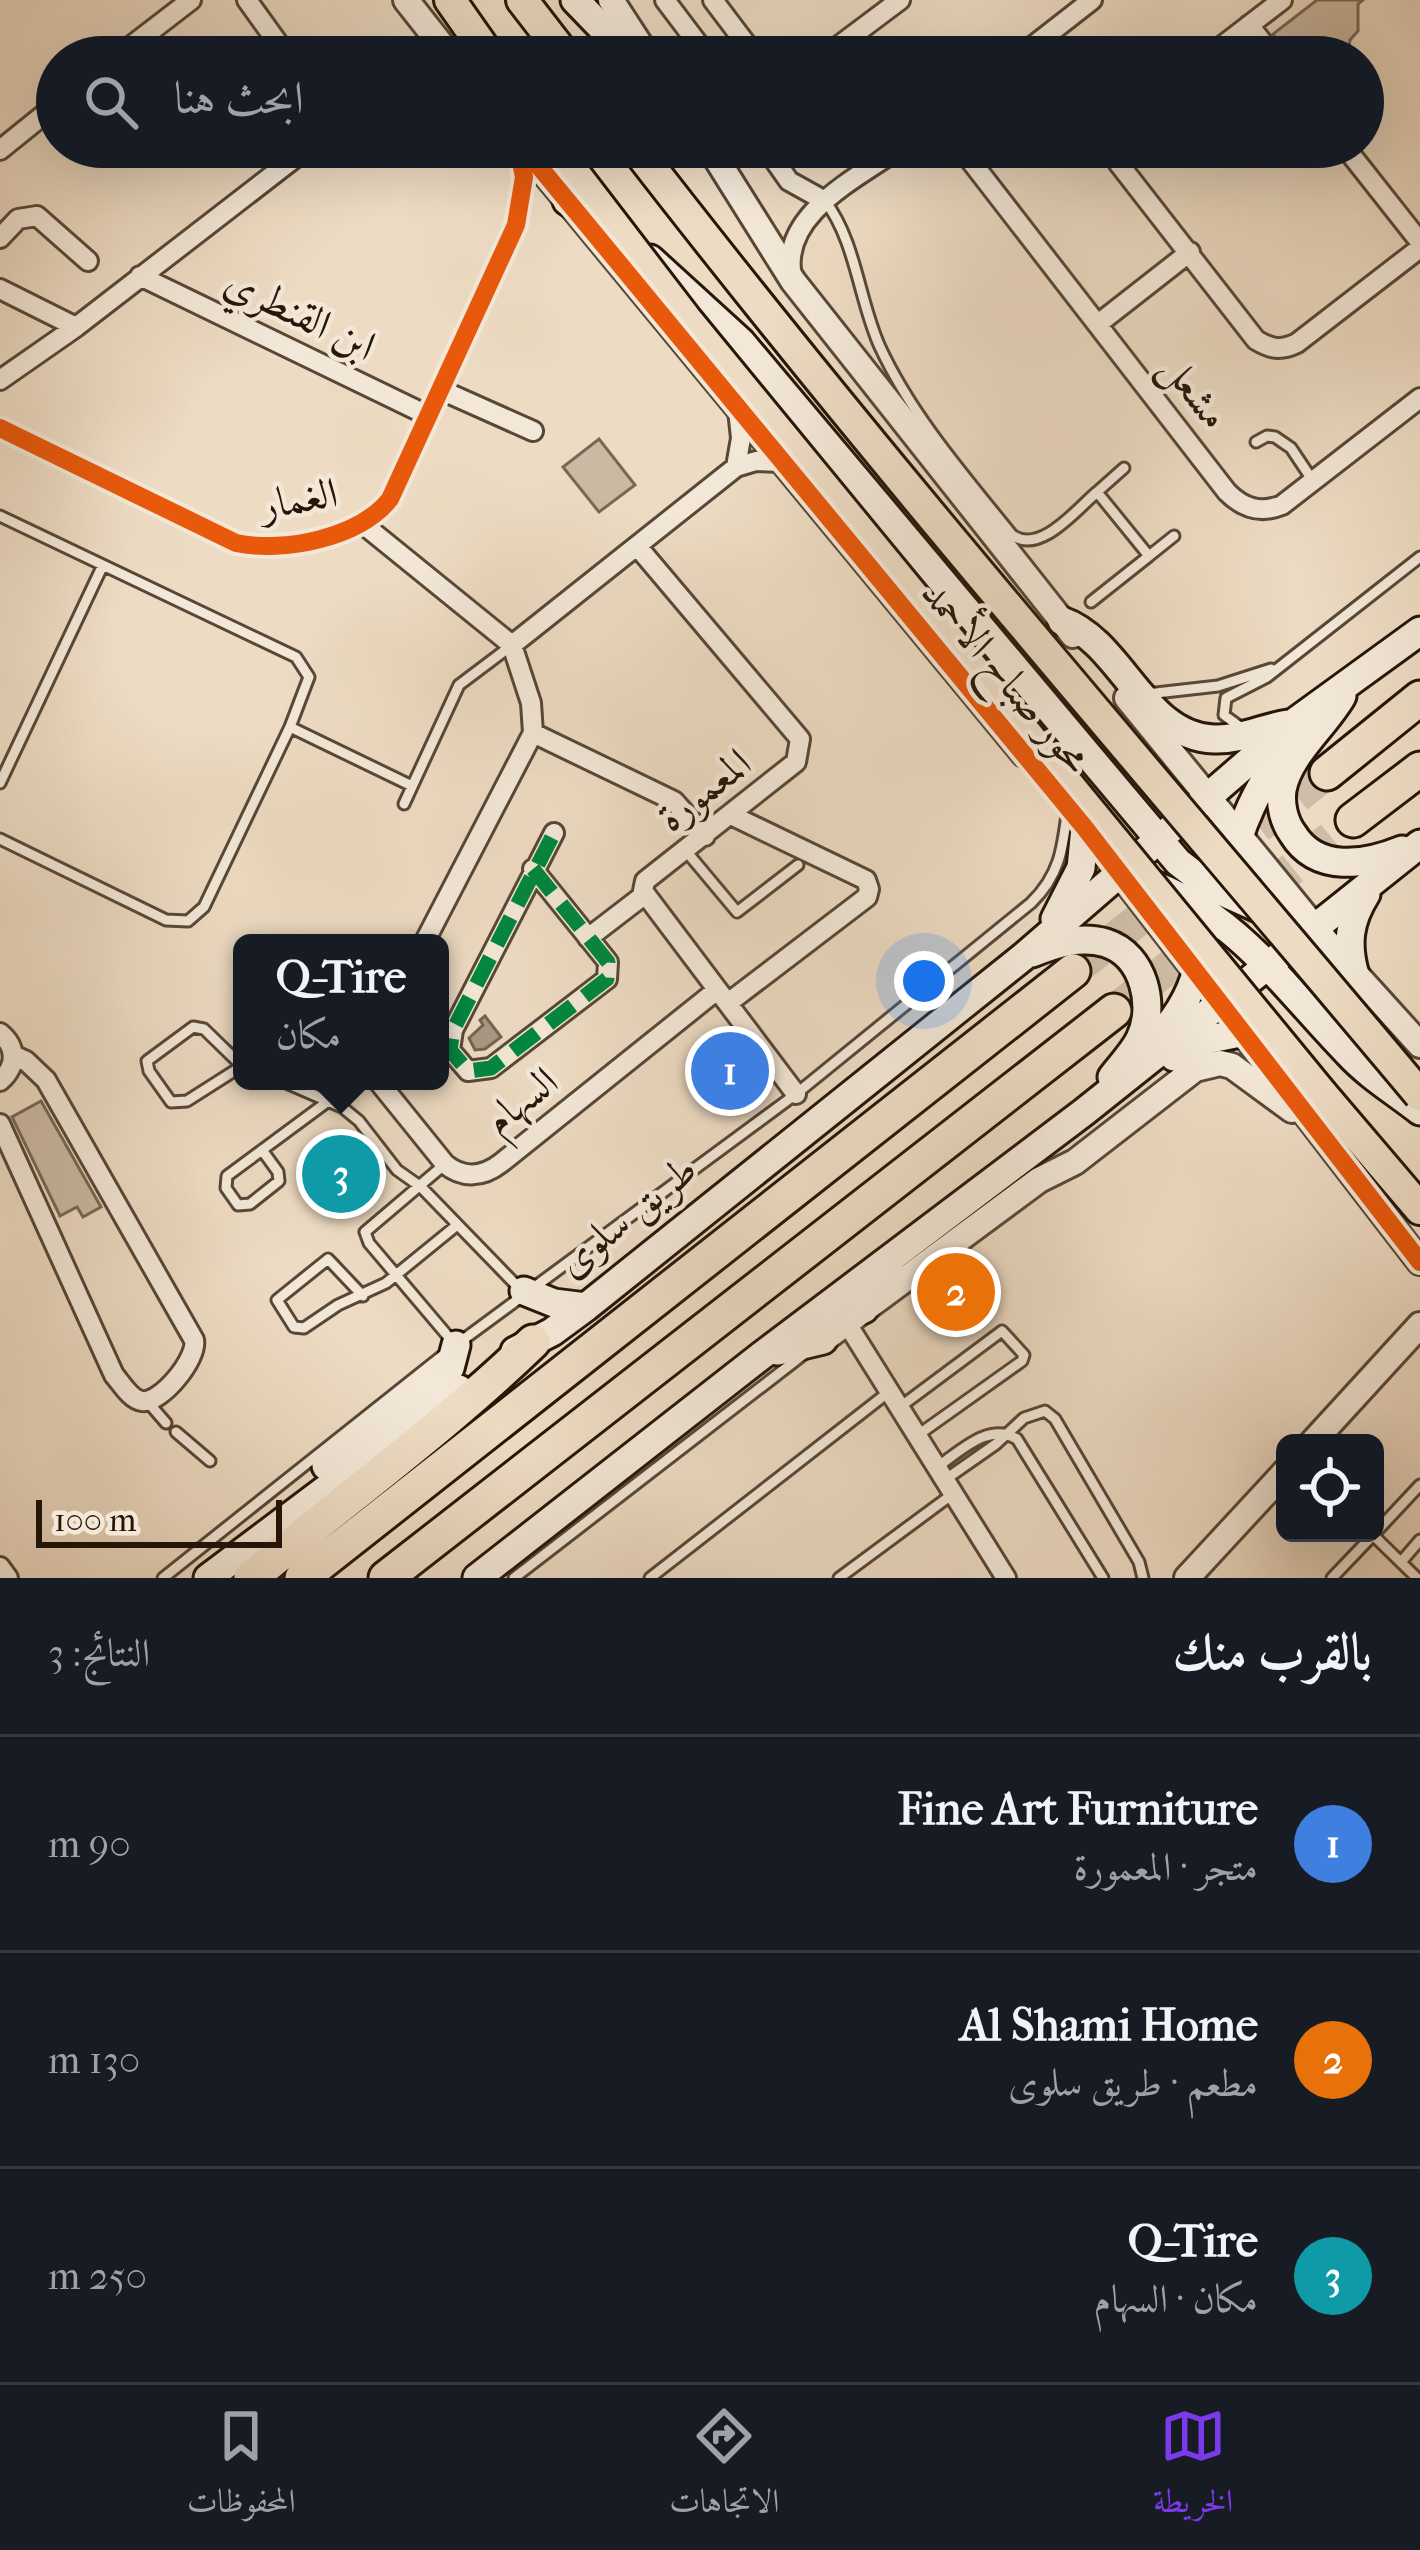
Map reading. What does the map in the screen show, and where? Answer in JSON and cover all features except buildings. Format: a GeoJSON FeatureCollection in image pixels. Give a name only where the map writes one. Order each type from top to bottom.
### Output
{"type":"FeatureCollection","features":[{"type":"Feature","properties":{"kind":"highway"},"geometry":{"type":"LineString","coordinates":[[450,0],[475,36]]}},
{"type":"Feature","properties":{"kind":"highway"},"geometry":{"type":"LineString","coordinates":[[523,0],[550,36]]}},
{"type":"Feature","properties":{"kind":"highway","name":"محور صباح الأحمد"},"geometry":{"type":"LineString","coordinates":[[570,168],[686,320],[1420,1209]]}},
{"type":"Feature","properties":{"kind":"highway","name":"محور صباح الأحمد"},"geometry":{"type":"LineString","coordinates":[[652,168],[1025,626],[1420,1095]]}},
{"type":"Feature","properties":{"kind":"highway"},"geometry":{"type":"LineString","coordinates":[[1328,773],[1420,698]]}},
{"type":"Feature","properties":{"kind":"highway"},"geometry":{"type":"LineString","coordinates":[[1353,820],[1420,769]]}},
{"type":"Feature","properties":{"kind":"highway","name":"طريق سلوى"},"geometry":{"type":"LineString","coordinates":[[302,1578],[1072,971]]}},
{"type":"Feature","properties":{"kind":"highway"},"geometry":{"type":"LineString","coordinates":[[386,1578],[1114,1011]]}},
{"type":"Feature","properties":{"kind":"highway"},"geometry":{"type":"LineString","coordinates":[[251,1578],[364,1482],[475,1397],[533,1342]]}},
{"type":"Feature","properties":{"kind":"main road"},"geometry":{"type":"LineString","coordinates":[[575,0],[610,36]]}},
{"type":"Feature","properties":{"kind":"main road"},"geometry":{"type":"LineString","coordinates":[[567,201],[659,266],[741,342],[1158,840],[1350,1056],[1420,1112]]}},
{"type":"Feature","properties":{"kind":"main road"},"geometry":{"type":"LineString","coordinates":[[1062,621],[1086,634],[1175,726],[1191,734],[1226,739],[1292,724]]}},
{"type":"Feature","properties":{"kind":"main road","name":"طريق سلوى"},"geometry":{"type":"LineString","coordinates":[[213,1574],[493,1364],[586,1307],[1032,948],[1292,724],[1420,631]]}},
{"type":"Feature","properties":{"kind":"main road"},"geometry":{"type":"LineString","coordinates":[[1084,1112],[1176,1018],[1198,969],[1239,832],[1267,774],[1348,681]]}},
{"type":"Feature","properties":{"kind":"main road"},"geometry":{"type":"LineString","coordinates":[[1348,681],[1288,774],[1282,790],[1288,826],[1312,854],[1345,863],[1420,843]]}},
{"type":"Feature","properties":{"kind":"main road"},"geometry":{"type":"LineString","coordinates":[[1209,795],[1223,1002]]}},
{"type":"Feature","properties":{"kind":"main road"},"geometry":{"type":"LineString","coordinates":[[1032,948],[1075,887],[1081,868],[1076,817]]}},
{"type":"Feature","properties":{"kind":"main road"},"geometry":{"type":"LineString","coordinates":[[477,1578],[1084,1112],[1420,843]]}},
{"type":"Feature","properties":{"kind":"main road"},"geometry":{"type":"LineString","coordinates":[[1120,873],[1315,928]]}},
{"type":"Feature","properties":{"kind":"main road"},"geometry":{"type":"LineString","coordinates":[[1354,975],[1348,947],[1350,927],[1376,879]]}},
{"type":"Feature","properties":{"kind":"main road"},"geometry":{"type":"LineString","coordinates":[[1032,948],[1106,943],[1124,952],[1142,979],[1147,1000],[1138,1043],[1084,1112]]}},
{"type":"Feature","properties":{"kind":"main road"},"geometry":{"type":"LineString","coordinates":[[1084,1112],[1192,1046],[1245,1032]]}},
{"type":"Feature","properties":{"kind":"main road"},"geometry":{"type":"LineString","coordinates":[[855,1316],[900,1252]]}},
{"type":"Feature","properties":{"kind":"main road"},"geometry":{"type":"LineString","coordinates":[[524,1291],[554,1303],[586,1307]]}},
{"type":"Feature","properties":{"kind":"main road"},"geometry":{"type":"LineString","coordinates":[[761,1356],[823,1340]]}},
{"type":"Feature","properties":{"kind":"main road"},"geometry":{"type":"LineString","coordinates":[[213,1574],[260,1518],[441,1377],[450,1368],[456,1345]]}},
{"type":"Feature","properties":{"kind":"street"},"geometry":{"type":"LineString","coordinates":[[145,36],[191,0]]}},
{"type":"Feature","properties":{"kind":"street"},"geometry":{"type":"LineString","coordinates":[[247,0],[273,36]]}},
{"type":"Feature","properties":{"kind":"street"},"geometry":{"type":"LineString","coordinates":[[406,0],[434,36]]}},
{"type":"Feature","properties":{"kind":"street"},"geometry":{"type":"LineString","coordinates":[[611,0],[634,36]]}},
{"type":"Feature","properties":{"kind":"street"},"geometry":{"type":"LineString","coordinates":[[665,0],[692,36]]}},
{"type":"Feature","properties":{"kind":"street"},"geometry":{"type":"LineString","coordinates":[[713,0],[740,36]]}},
{"type":"Feature","properties":{"kind":"street"},"geometry":{"type":"LineString","coordinates":[[852,36],[900,0]]}},
{"type":"Feature","properties":{"kind":"street"},"geometry":{"type":"LineString","coordinates":[[1046,36],[1092,0]]}},
{"type":"Feature","properties":{"kind":"street"},"geometry":{"type":"LineString","coordinates":[[1235,36],[1282,0]]}},
{"type":"Feature","properties":{"kind":"street"},"geometry":{"type":"LineString","coordinates":[[1249,25],[1258,36]]}},
{"type":"Feature","properties":{"kind":"street"},"geometry":{"type":"LineString","coordinates":[[0,150],[36,121]]}},
{"type":"Feature","properties":{"kind":"street"},"geometry":{"type":"LineString","coordinates":[[0,380],[281,168]]}},
{"type":"Feature","properties":{"kind":"street","name":"الغمار"},"geometry":{"type":"LineString","coordinates":[[0,428],[236,543],[276,544],[340,534],[364,524],[390,499],[516,225],[523,168]]}},
{"type":"Feature","properties":{"kind":"street","name":"محور صباح الأحمد"},"geometry":{"type":"LineString","coordinates":[[538,168],[1076,817],[1420,1262]]}},
{"type":"Feature","properties":{"kind":"street","name":"محور صباح الأحمد"},"geometry":{"type":"LineString","coordinates":[[722,168],[793,281],[1062,621],[1354,975],[1420,1046]]}},
{"type":"Feature","properties":{"kind":"street"},"geometry":{"type":"LineString","coordinates":[[780,168],[789,181],[825,201]]}},
{"type":"Feature","properties":{"kind":"street"},"geometry":{"type":"LineString","coordinates":[[793,281],[789,257],[796,233],[825,201],[871,168]]}},
{"type":"Feature","properties":{"kind":"street","name":"مشعل"},"geometry":{"type":"LineString","coordinates":[[976,168],[1227,492],[1242,505],[1263,511],[1274,508],[1420,398]]}},
{"type":"Feature","properties":{"kind":"street"},"geometry":{"type":"LineString","coordinates":[[1122,168],[1256,340],[1280,349],[1297,343],[1420,245],[1361,168]]}},
{"type":"Feature","properties":{"kind":"street"},"geometry":{"type":"LineString","coordinates":[[0,238],[18,219],[38,216],[88,261]]}},
{"type":"Feature","properties":{"kind":"street"},"geometry":{"type":"LineString","coordinates":[[1098,324],[1190,252]]}},
{"type":"Feature","properties":{"kind":"street","name":"ابن القنطري"},"geometry":{"type":"LineString","coordinates":[[140,276],[429,416]]}},
{"type":"Feature","properties":{"kind":"street"},"geometry":{"type":"LineString","coordinates":[[0,289],[76,327]]}},
{"type":"Feature","properties":{"kind":"street"},"geometry":{"type":"LineString","coordinates":[[0,397],[44,351]]}},
{"type":"Feature","properties":{"kind":"street"},"geometry":{"type":"LineString","coordinates":[[441,390],[533,431]]}},
{"type":"Feature","properties":{"kind":"street"},"geometry":{"type":"LineString","coordinates":[[736,467],[741,439],[738,410]]}},
{"type":"Feature","properties":{"kind":"street"},"geometry":{"type":"LineString","coordinates":[[429,934],[533,733],[531,703],[512,645],[736,467],[756,461],[780,462]]}},
{"type":"Feature","properties":{"kind":"street","name":"الغمار"},"geometry":{"type":"LineString","coordinates":[[364,524],[512,645]]}},
{"type":"Feature","properties":{"kind":"street","name":"المعمورة"},"geometry":{"type":"LineString","coordinates":[[591,942],[647,900],[646,881],[796,762],[800,739],[637,546]]}},
{"type":"Feature","properties":{"kind":"street"},"geometry":{"type":"LineString","coordinates":[[533,733],[674,801],[705,836]]}},
{"type":"Feature","properties":{"kind":"street","name":"السهام"},"geometry":{"type":"LineString","coordinates":[[384,1090],[455,1173],[492,1170],[723,997],[867,897],[866,880],[731,815]]}},
{"type":"Feature","properties":{"kind":"street"},"geometry":{"type":"LineString","coordinates":[[533,869],[608,962],[607,979],[491,1068],[475,1073],[454,1058],[450,1050],[453,1030],[533,869],[554,833]]}},
{"type":"Feature","properties":{"kind":"street"},"geometry":{"type":"LineString","coordinates":[[647,900],[796,1094]]}},
{"type":"Feature","properties":{"kind":"street"},"geometry":{"type":"LineString","coordinates":[[0,1033],[9,1041],[13,1055],[0,1081]]}},
{"type":"Feature","properties":{"kind":"street"},"geometry":{"type":"LineString","coordinates":[[0,1124],[114,1375],[134,1397],[147,1401],[186,1369],[196,1345],[46,1080],[13,1055]]}},
{"type":"Feature","properties":{"kind":"street"},"geometry":{"type":"LineString","coordinates":[[823,1340],[1039,1180],[1075,1162],[1195,1069],[1220,1063],[1232,1066],[1316,1129]]}},
{"type":"Feature","properties":{"kind":"street"},"geometry":{"type":"LineString","coordinates":[[855,1316],[895,1399],[1006,1578]]}},
{"type":"Feature","properties":{"kind":"street"},"geometry":{"type":"LineString","coordinates":[[1320,1434],[1420,1325]]}},
{"type":"Feature","properties":{"kind":"street"},"geometry":{"type":"LineString","coordinates":[[1336,1434],[1420,1345]]}},
{"type":"Feature","properties":{"kind":"street"},"geometry":{"type":"LineString","coordinates":[[1187,1578],[1276,1482]]}},
{"type":"Feature","properties":{"kind":"street"},"geometry":{"type":"LineString","coordinates":[[1200,1578],[1276,1498]]}},
{"type":"Feature","properties":{"kind":"street"},"geometry":{"type":"LineString","coordinates":[[0,1567],[8,1578]]}},
{"type":"Feature","properties":{"kind":"lane"},"geometry":{"type":"LineString","coordinates":[[825,201],[844,237],[872,328],[895,378],[1012,535],[1036,541],[1124,468]]}},
{"type":"Feature","properties":{"kind":"lane"},"geometry":{"type":"LineString","coordinates":[[1256,442],[1267,436],[1282,440],[1313,481]]}},
{"type":"Feature","properties":{"kind":"lane"},"geometry":{"type":"LineString","coordinates":[[1097,492],[1149,556]]}},
{"type":"Feature","properties":{"kind":"lane"},"geometry":{"type":"LineString","coordinates":[[0,516],[302,662],[309,686],[204,907],[188,921],[166,920],[0,839]]}},
{"type":"Feature","properties":{"kind":"lane"},"geometry":{"type":"LineString","coordinates":[[1090,602],[1174,536]]}},
{"type":"Feature","properties":{"kind":"lane"},"geometry":{"type":"LineString","coordinates":[[1252,733],[1227,719],[1223,703],[1231,694],[1256,684],[1420,557]]}},
{"type":"Feature","properties":{"kind":"lane"},"geometry":{"type":"LineString","coordinates":[[0,783],[102,567]]}},
{"type":"Feature","properties":{"kind":"lane"},"geometry":{"type":"LineString","coordinates":[[404,804],[459,686],[512,645]]}},
{"type":"Feature","properties":{"kind":"lane"},"geometry":{"type":"LineString","coordinates":[[1142,694],[1218,686],[1276,668]]}},
{"type":"Feature","properties":{"kind":"lane"},"geometry":{"type":"LineString","coordinates":[[290,728],[412,787]]}},
{"type":"Feature","properties":{"kind":"lane"},"geometry":{"type":"LineString","coordinates":[[163,1578],[524,1291],[796,1094],[1048,887],[1076,817]]}},
{"type":"Feature","properties":{"kind":"lane"},"geometry":{"type":"LineString","coordinates":[[686,851],[737,912],[798,865]]}},
{"type":"Feature","properties":{"kind":"lane"},"geometry":{"type":"LineString","coordinates":[[233,1057],[204,1030],[193,1027],[150,1057],[147,1065],[175,1102],[187,1101],[233,1072]]}},
{"type":"Feature","properties":{"kind":"lane"},"geometry":{"type":"LineString","coordinates":[[301,1090],[359,1121],[397,1170],[422,1187],[524,1291]]}},
{"type":"Feature","properties":{"kind":"lane"},"geometry":{"type":"LineString","coordinates":[[262,1150],[278,1172],[278,1181],[247,1206],[238,1205],[226,1188],[227,1176],[262,1150],[327,1102]]}},
{"type":"Feature","properties":{"kind":"lane"},"geometry":{"type":"LineString","coordinates":[[445,1163],[365,1232],[369,1243],[456,1345]]}},
{"type":"Feature","properties":{"kind":"lane"},"geometry":{"type":"LineString","coordinates":[[363,1296],[328,1259],[277,1300],[299,1329],[363,1296],[396,1275],[456,1226]]}},
{"type":"Feature","properties":{"kind":"lane"},"geometry":{"type":"LineString","coordinates":[[650,1578],[895,1399],[1002,1331],[1024,1355],[1022,1361],[918,1435]]}},
{"type":"Feature","properties":{"kind":"lane"},"geometry":{"type":"LineString","coordinates":[[514,1578],[823,1340]]}},
{"type":"Feature","properties":{"kind":"lane"},"geometry":{"type":"LineString","coordinates":[[147,1401],[166,1423]]}},
{"type":"Feature","properties":{"kind":"lane"},"geometry":{"type":"LineString","coordinates":[[839,1578],[854,1573],[946,1480],[1006,1433],[1045,1411],[1055,1420],[1139,1562],[1143,1578]]}},
{"type":"Feature","properties":{"kind":"lane"},"geometry":{"type":"LineString","coordinates":[[176,1432],[210,1461]]}},
{"type":"Feature","properties":{"kind":"lane"},"geometry":{"type":"LineString","coordinates":[[1006,1433],[1030,1455],[1103,1578]]}},
{"type":"Feature","properties":{"kind":"lane"},"geometry":{"type":"LineString","coordinates":[[1384,1523],[1420,1485]]}},
{"type":"Feature","properties":{"kind":"lane"},"geometry":{"type":"LineString","coordinates":[[241,1498],[250,1508]]}},
{"type":"Feature","properties":{"kind":"lane"},"geometry":{"type":"LineString","coordinates":[[1401,1562],[1420,1540]]}},
{"type":"Feature","properties":{"kind":"lane"},"geometry":{"type":"LineString","coordinates":[[1332,1578],[1366,1542]]}},
{"type":"Feature","properties":{"kind":"lane"},"geometry":{"type":"LineString","coordinates":[[1382,1542],[1417,1578]]}},
{"type":"Feature","properties":{"kind":"shaded area"},"geometry":{"type":"Polygon","coordinates":[[[1317,0],[1363,0],[1358,4],[1358,31],[1354,36],[1273,34],[1317,0]]]}},
{"type":"Feature","properties":{"kind":"shaded area"},"geometry":{"type":"Polygon","coordinates":[[[599,439],[635,485],[599,512],[563,467],[599,439]]]}},
{"type":"Feature","properties":{"kind":"shaded area"},"geometry":{"type":"Polygon","coordinates":[[[485,1016],[501,1037],[475,1050],[469,1038],[483,1025],[480,1020],[485,1016]]]}},
{"type":"Feature","properties":{"kind":"shaded area"},"geometry":{"type":"Polygon","coordinates":[[[41,1101],[101,1207],[83,1217],[77,1207],[60,1216],[12,1117],[41,1101]]]}},
{"type":"Feature","properties":{"kind":"tunnel"},"geometry":{"type":"LineString","coordinates":[[1220,857],[1327,773]]}},
{"type":"Feature","properties":{"kind":"tunnel"},"geometry":{"type":"LineString","coordinates":[[1114,1011],[1353,820]]}},
{"type":"Feature","properties":{"kind":"tunnel"},"geometry":{"type":"LineString","coordinates":[[1073,971],[1174,892]]}},
{"type":"Feature","properties":{"kind":"marked path"},"geometry":{"type":"LineString","coordinates":[[533,869],[608,962],[607,979],[491,1068],[468,1071],[450,1050],[453,1030],[554,833]]}},
{"type":"Feature","properties":{"kind":"cycle path"},"geometry":{"type":"LineString","coordinates":[[0,428],[236,543],[298,544],[360,524],[390,499],[516,225],[522,168]]}},
{"type":"Feature","properties":{"kind":"cycle path"},"geometry":{"type":"LineString","coordinates":[[540,168],[1085,828],[1420,1262]]}},
{"type":"Feature","properties":{"kind":"place","name":"Fine Art Furniture"},"geometry":{"type":"Point","coordinates":[730,1071]}},
{"type":"Feature","properties":{"kind":"place","name":"Q-Tire"},"geometry":{"type":"Point","coordinates":[341,1174]}},
{"type":"Feature","properties":{"kind":"place","name":"Al Shami Home"},"geometry":{"type":"Point","coordinates":[956,1292]}}]}
